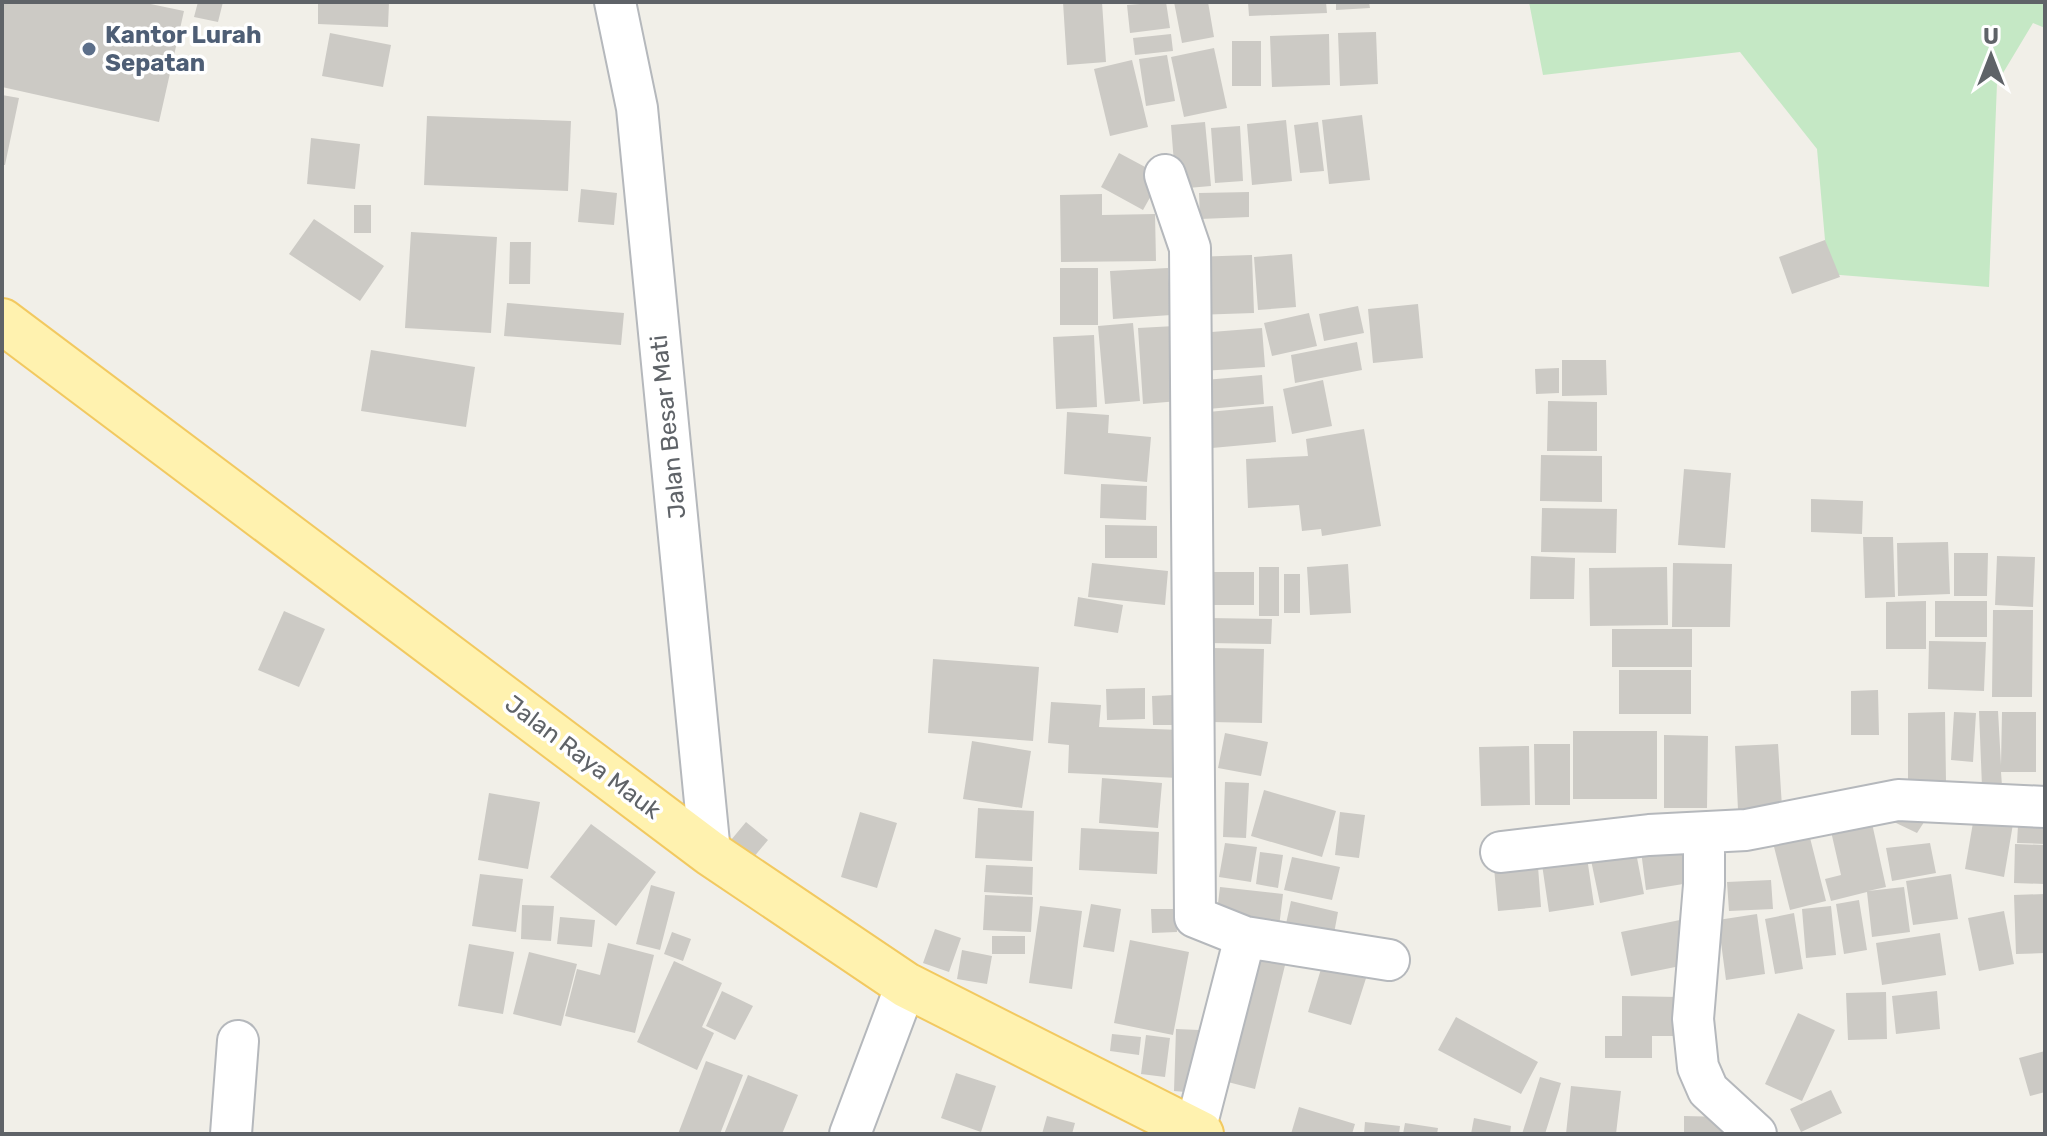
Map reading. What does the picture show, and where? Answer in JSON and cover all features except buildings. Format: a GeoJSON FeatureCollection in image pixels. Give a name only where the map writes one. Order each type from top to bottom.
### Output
{"type":"FeatureCollection","features":[{"type":"Feature","properties":{"kind":"main road","name":"Jalan Raya Mauk"},"geometry":{"type":"LineString","coordinates":[[2,321],[710,853],[906,985],[1198,1133]]}},
{"type":"Feature","properties":{"kind":"street","name":"Jalan Besar Mati"},"geometry":{"type":"LineString","coordinates":[[615,2],[637,108],[710,853]]}},
{"type":"Feature","properties":{"kind":"street"},"geometry":{"type":"LineString","coordinates":[[1165,175],[1190,248],[1195,917],[1245,937],[1389,960]]}},
{"type":"Feature","properties":{"kind":"street"},"geometry":{"type":"LineString","coordinates":[[1501,852],[1649,835],[1746,830],[1898,800],[2045,807]]}},
{"type":"Feature","properties":{"kind":"street"},"geometry":{"type":"LineString","coordinates":[[1704,833],[1704,885],[1693,1019],[1698,1067],[1708,1090],[1756,1134]]}},
{"type":"Feature","properties":{"kind":"street"},"geometry":{"type":"LineString","coordinates":[[1198,1133],[1245,937]]}},
{"type":"Feature","properties":{"kind":"street"},"geometry":{"type":"LineString","coordinates":[[850,1134],[906,985]]}},
{"type":"Feature","properties":{"kind":"street"},"geometry":{"type":"LineString","coordinates":[[231,1134],[238,1041]]}},
{"type":"Feature","properties":{"kind":"green space"},"geometry":{"type":"Polygon","coordinates":[[[1529,2],[2045,2],[2045,28],[2033,23],[1997,83],[1989,287],[1828,274],[1817,149],[1740,52],[1543,75],[1529,2]]]}},
{"type":"Feature","properties":{"kind":"place","name":"Kantor Lurah Sepatan"},"geometry":{"type":"Point","coordinates":[89,49]}}]}
